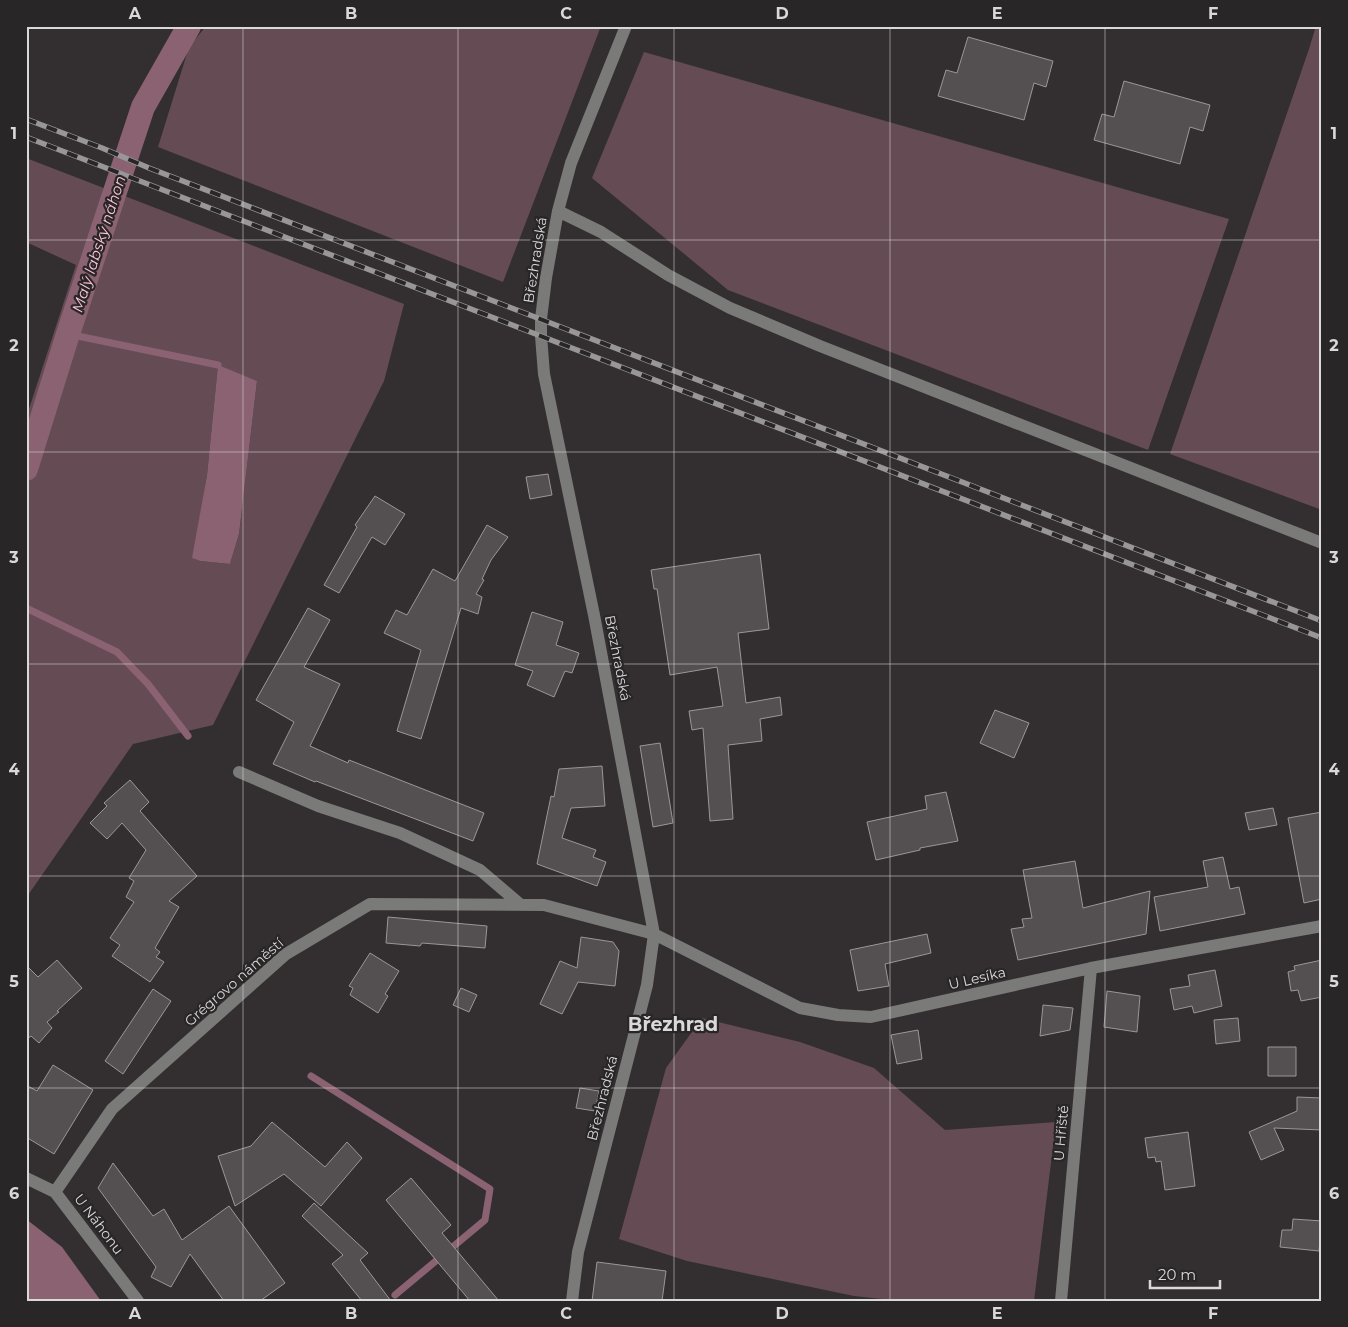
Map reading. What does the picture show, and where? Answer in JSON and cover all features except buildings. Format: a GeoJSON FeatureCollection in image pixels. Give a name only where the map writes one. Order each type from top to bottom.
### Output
{"type":"FeatureCollection","features":[{"type":"Feature","properties":{"kind":"street","name":"Březhradská"},"geometry":{"type":"LineString","coordinates":[[572,1301],[578,1252],[647,985],[654,934],[594,615],[544,374],[541,336],[546,278],[558,211],[571,163],[626,26]]}},
{"type":"Feature","properties":{"kind":"street"},"geometry":{"type":"LineString","coordinates":[[558,211],[601,232],[668,275],[730,308],[820,346],[1322,543]]}},
{"type":"Feature","properties":{"kind":"street"},"geometry":{"type":"LineString","coordinates":[[238,772],[318,806],[400,833],[480,870],[521,905]]}},
{"type":"Feature","properties":{"kind":"street","name":"Grégrovo náměstí"},"geometry":{"type":"LineString","coordinates":[[55,1192],[112,1109],[286,954],[370,904],[544,905],[654,934]]}},
{"type":"Feature","properties":{"kind":"street","name":"U Lesíka"},"geometry":{"type":"LineString","coordinates":[[654,934],[800,1008],[871,1017],[1091,968],[1322,926]]}},
{"type":"Feature","properties":{"kind":"street","name":"U Hřiště"},"geometry":{"type":"LineString","coordinates":[[1061,1301],[1091,968]]}},
{"type":"Feature","properties":{"kind":"street","name":"U Náhonu"},"geometry":{"type":"LineString","coordinates":[[26,1178],[55,1192],[138,1301]]}},
{"type":"Feature","properties":{"kind":"shaded area"},"geometry":{"type":"Polygon","coordinates":[[[206,26],[601,26],[503,282],[158,147],[189,47],[206,26]]]}},
{"type":"Feature","properties":{"kind":"shaded area"},"geometry":{"type":"Polygon","coordinates":[[[1316,26],[1322,26],[1322,510],[1170,454],[1316,26]]]}},
{"type":"Feature","properties":{"kind":"shaded area"},"geometry":{"type":"Polygon","coordinates":[[[644,52],[1229,219],[1148,450],[728,290],[592,178],[644,52]]]}},
{"type":"Feature","properties":{"kind":"shaded area"},"geometry":{"type":"Polygon","coordinates":[[[26,158],[404,304],[384,381],[213,725],[133,744],[26,898],[26,418],[76,265],[26,242],[26,158]],[[218,366],[207,475],[193,558],[200,561],[230,564],[239,534],[257,381],[218,366]]]}},
{"type":"Feature","properties":{"kind":"shaded area"},"geometry":{"type":"Polygon","coordinates":[[[218,365],[257,381],[239,534],[230,564],[200,561],[192,558],[207,475],[218,365]]]}},
{"type":"Feature","properties":{"kind":"shaded area"},"geometry":{"type":"Polygon","coordinates":[[[702,1018],[800,1042],[874,1068],[945,1130],[1056,1122],[1034,1301],[901,1301],[854,1296],[687,1261],[619,1239],[666,1068],[702,1018]]]}},
{"type":"Feature","properties":{"kind":"shaded area"},"geometry":{"type":"Polygon","coordinates":[[[26,1219],[62,1247],[101,1301],[26,1301],[26,1219]]]}},
{"type":"Feature","properties":{"kind":"waterway","name":"Malý labský náhon"},"geometry":{"type":"LineString","coordinates":[[26,469],[68,334],[143,107],[189,26]]}},
{"type":"Feature","properties":{"kind":"waterway"},"geometry":{"type":"LineString","coordinates":[[68,334],[218,365]]}},
{"type":"Feature","properties":{"kind":"waterway"},"geometry":{"type":"LineString","coordinates":[[26,608],[117,652],[148,684],[188,736]]}},
{"type":"Feature","properties":{"kind":"waterway"},"geometry":{"type":"LineString","coordinates":[[311,1076],[490,1189],[485,1220],[395,1295]]}},
{"type":"Feature","properties":{"kind":"railway"},"geometry":{"type":"LineString","coordinates":[[26,119],[1322,621]]}},
{"type":"Feature","properties":{"kind":"railway"},"geometry":{"type":"LineString","coordinates":[[26,137],[1322,638]]}},
{"type":"Feature","properties":{"kind":"district","name":"Březhrad"},"geometry":{"type":"Point","coordinates":[673,1024]}}]}
